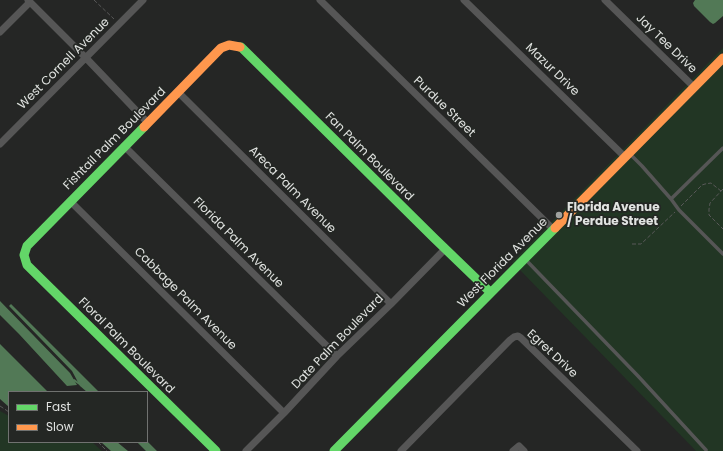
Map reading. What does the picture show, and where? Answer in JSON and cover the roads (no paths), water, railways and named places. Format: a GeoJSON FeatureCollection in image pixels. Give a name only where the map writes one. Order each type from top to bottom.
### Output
{"type":"FeatureCollection","features":[{"type":"Feature","properties":{"kind":"street","name":"West Cornell Avenue"},"geometry":{"type":"LineString","coordinates":[[0,144],[143,0]]}},
{"type":"Feature","properties":{"kind":"street","name":"Purdue Street"},"geometry":{"type":"LineString","coordinates":[[320,0],[554,229]]}},
{"type":"Feature","properties":{"kind":"street","name":"Mazur Drive"},"geometry":{"type":"LineString","coordinates":[[464,0],[627,155]]}},
{"type":"Feature","properties":{"kind":"street","name":"Jay Tee Drive"},"geometry":{"type":"LineString","coordinates":[[605,0],[694,87]]}},
{"type":"Feature","properties":{"kind":"street"},"geometry":{"type":"LineString","coordinates":[[0,32],[29,1],[148,123]]}},
{"type":"Feature","properties":{"kind":"street","name":"Fishtail Palm Boulevard"},"geometry":{"type":"LineString","coordinates":[[24,255],[27,246],[70,201],[221,48],[229,45]]}},
{"type":"Feature","properties":{"kind":"street","name":"Fan Palm Boulevard"},"geometry":{"type":"LineString","coordinates":[[229,45],[240,47],[490,292]]}},
{"type":"Feature","properties":{"kind":"street","name":"West Florida Avenue"},"geometry":{"type":"LineString","coordinates":[[334,451],[723,58]]}},
{"type":"Feature","properties":{"kind":"street","name":"Areca Palm Avenue"},"geometry":{"type":"LineString","coordinates":[[178,92],[391,304]]}},
{"type":"Feature","properties":{"kind":"street","name":"Florida Palm Avenue"},"geometry":{"type":"LineString","coordinates":[[124,146],[337,356]]}},
{"type":"Feature","properties":{"kind":"street","name":"Cabbage Palm Avenue"},"geometry":{"type":"LineString","coordinates":[[70,201],[284,413]]}},
{"type":"Feature","properties":{"kind":"street","name":"Date Palm Boulevard"},"geometry":{"type":"LineString","coordinates":[[246,451],[337,356],[445,249]]}},
{"type":"Feature","properties":{"kind":"street","name":"Floral Palm Boulevard"},"geometry":{"type":"LineString","coordinates":[[24,255],[27,265],[216,451]]}},
{"type":"Feature","properties":{"kind":"street","name":"Egret Drive"},"geometry":{"type":"LineString","coordinates":[[401,451],[510,340],[518,336],[637,451]]}},
{"type":"Feature","properties":{"kind":"street"},"geometry":{"type":"LineString","coordinates":[[514,451],[519,446],[524,451]]}},
{"type":"Feature","properties":{"kind":"lane"},"geometry":{"type":"LineString","coordinates":[[671,199],[723,148]]}},
{"type":"Feature","properties":{"kind":"lane"},"geometry":{"type":"LineString","coordinates":[[627,155],[642,166],[679,210],[723,254]]}},
{"type":"Feature","properties":{"kind":"lane"},"geometry":{"type":"LineString","coordinates":[[524,259],[638,376],[706,450]]}},
{"type":"Feature","properties":{"kind":"waterway"},"geometry":{"type":"LineString","coordinates":[[74,380],[81,385]]}},
{"type":"Feature","properties":{"kind":"place","name":"Florida Avenue / Perdue Street"},"geometry":{"type":"Point","coordinates":[559,215]}}]}
